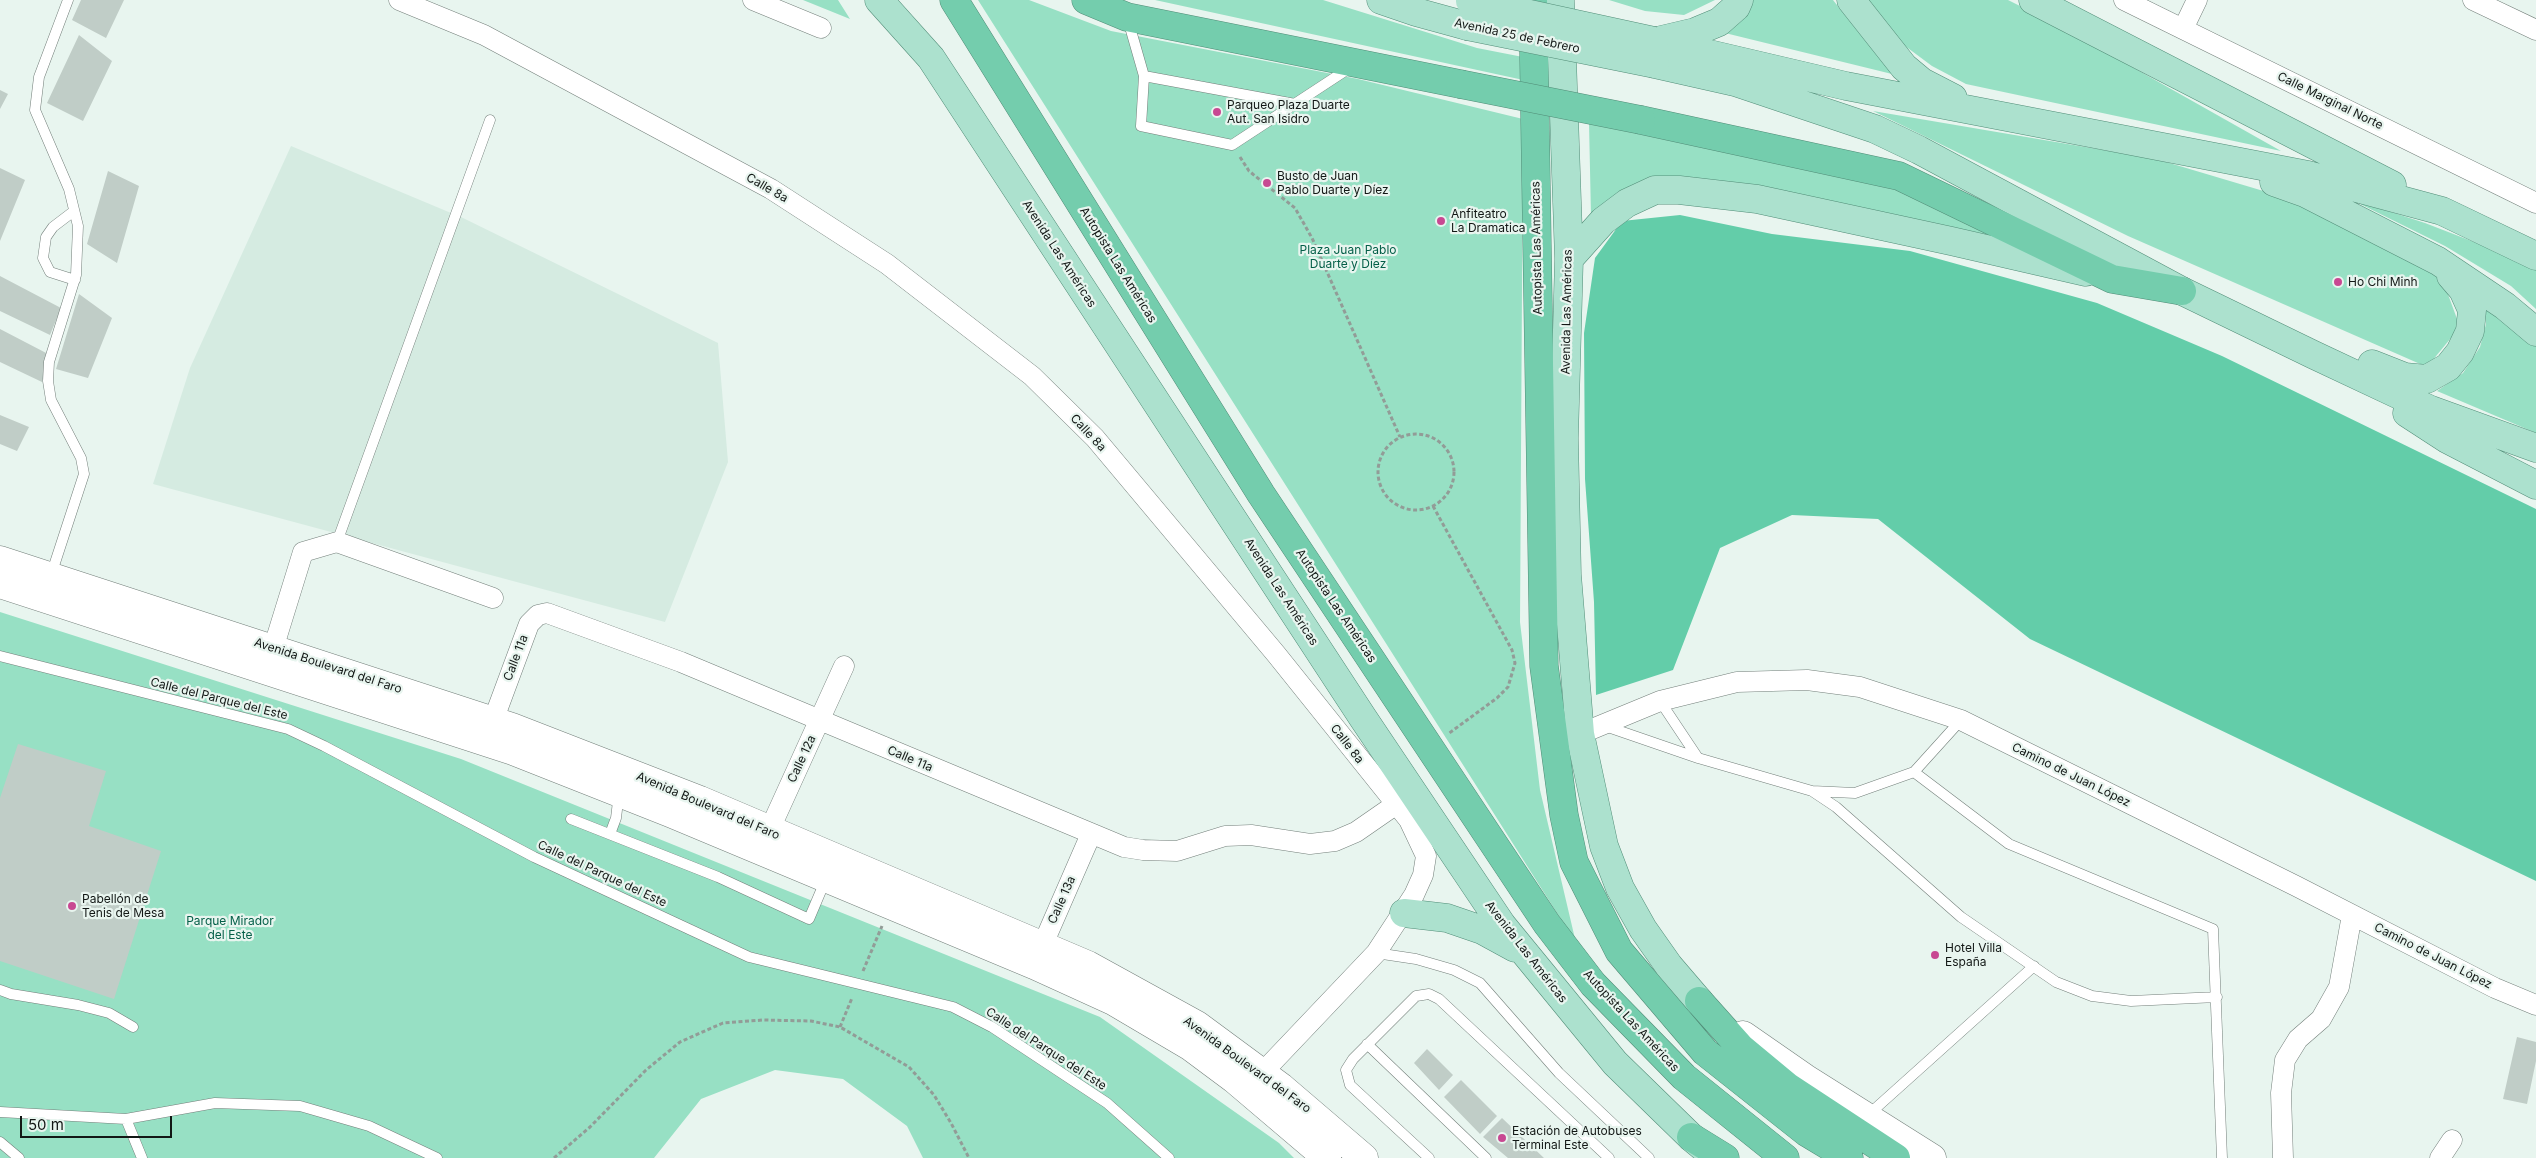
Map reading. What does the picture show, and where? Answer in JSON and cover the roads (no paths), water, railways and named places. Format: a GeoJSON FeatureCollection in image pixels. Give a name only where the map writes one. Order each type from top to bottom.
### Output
{"type":"FeatureCollection","features":[{"type":"Feature","properties":{"kind":"highway","name":"Autopista Las Américas"},"geometry":{"type":"LineString","coordinates":[[954,0],[1261,494],[1547,924],[1593,984],[1684,1077],[1784,1158]]}},
{"type":"Feature","properties":{"kind":"highway"},"geometry":{"type":"LineString","coordinates":[[1086,0],[1127,17],[1641,120],[1899,176],[2112,279],[2182,291]]}},
{"type":"Feature","properties":{"kind":"highway","name":"Autopista Las Américas"},"geometry":{"type":"LineString","coordinates":[[1533,0],[1544,666],[1564,815],[1574,862],[1619,951],[1705,1052],[1806,1132],[1849,1158]]}},
{"type":"Feature","properties":{"kind":"highway"},"geometry":{"type":"LineString","coordinates":[[1699,1001],[1741,1048],[1788,1087],[1896,1158]]}},
{"type":"Feature","properties":{"kind":"highway"},"geometry":{"type":"LineString","coordinates":[[1691,1137],[1725,1158]]}},
{"type":"Feature","properties":{"kind":"main road","name":"Avenida Las Américas"},"geometry":{"type":"LineString","coordinates":[[880,0],[931,58],[1436,849],[1526,954],[1615,1063],[1691,1137],[1716,1158]]}},
{"type":"Feature","properties":{"kind":"main road","name":"Avenida 25 de Febrero"},"geometry":{"type":"LineString","coordinates":[[1381,0],[1416,12],[1467,9],[1655,53]]}},
{"type":"Feature","properties":{"kind":"main road","name":"Avenida Las Américas"},"geometry":{"type":"LineString","coordinates":[[1560,0],[1569,259],[1564,438],[1566,575],[1580,734],[1604,846],[1620,888],[1643,929],[1669,966],[1699,1001]]}},
{"type":"Feature","properties":{"kind":"main road"},"geometry":{"type":"LineString","coordinates":[[1655,53],[1719,22],[1736,7],[1739,0]]}},
{"type":"Feature","properties":{"kind":"main road"},"geometry":{"type":"LineString","coordinates":[[1851,0],[1904,67],[1922,82],[1955,99],[2033,122]]}},
{"type":"Feature","properties":{"kind":"main road"},"geometry":{"type":"LineString","coordinates":[[2033,0],[2442,211],[2536,256]]}},
{"type":"Feature","properties":{"kind":"main road"},"geometry":{"type":"LineString","coordinates":[[1655,53],[1846,86],[2308,175],[2442,211]]}},
{"type":"Feature","properties":{"kind":"main road"},"geometry":{"type":"LineString","coordinates":[[1655,53],[1734,82],[1875,129],[1919,150],[2182,291],[2314,356],[2431,410],[2536,448]]}},
{"type":"Feature","properties":{"kind":"main road"},"geometry":{"type":"LineString","coordinates":[[2183,152],[2305,193],[2438,261],[2505,306],[2536,332]]}},
{"type":"Feature","properties":{"kind":"main road"},"geometry":{"type":"LineString","coordinates":[[1569,259],[1602,221],[1627,203],[1655,190],[1679,190],[1757,199],[1951,240],[2112,279]]}},
{"type":"Feature","properties":{"kind":"main road"},"geometry":{"type":"LineString","coordinates":[[2227,312],[2346,353],[2405,377],[2427,379],[2448,367],[2460,352],[2470,331],[2472,310],[2464,290],[2438,261]]}},
{"type":"Feature","properties":{"kind":"main road"},"geometry":{"type":"LineString","coordinates":[[2314,356],[2447,439],[2536,485]]}},
{"type":"Feature","properties":{"kind":"main road"},"geometry":{"type":"LineString","coordinates":[[1404,913],[1447,918],[1482,930],[1526,954]]}},
{"type":"Feature","properties":{"kind":"street","name":"Calle 8a"},"geometry":{"type":"LineString","coordinates":[[399,0],[484,36],[771,189],[887,264],[1032,376],[1107,453],[1276,654],[1395,805],[1436,849]]}},
{"type":"Feature","properties":{"kind":"street"},"geometry":{"type":"LineString","coordinates":[[754,0],[821,28]]}},
{"type":"Feature","properties":{"kind":"street","name":"Calle Marginal Norte"},"geometry":{"type":"LineString","coordinates":[[2124,0],[2536,203]]}},
{"type":"Feature","properties":{"kind":"street"},"geometry":{"type":"LineString","coordinates":[[2183,29],[2197,0]]}},
{"type":"Feature","properties":{"kind":"street"},"geometry":{"type":"LineString","coordinates":[[2473,0],[2536,30]]}},
{"type":"Feature","properties":{"kind":"street"},"geometry":{"type":"LineString","coordinates":[[273,649],[302,552],[337,542],[493,598]]}},
{"type":"Feature","properties":{"kind":"street","name":"Avenida Boulevard del Faro"},"geometry":{"type":"LineString","coordinates":[[0,560],[47,587],[513,751],[619,792],[765,841],[1038,956],[1191,1048],[1234,1078],[1327,1158]]}},
{"type":"Feature","properties":{"kind":"street","name":"Avenida Boulevard del Faro"},"geometry":{"type":"LineString","coordinates":[[0,584],[47,587],[273,649],[493,721],[700,800],[827,878],[891,905],[1038,956],[1088,965],[1197,1025],[1262,1073],[1336,1132],[1364,1158]]}},
{"type":"Feature","properties":{"kind":"street","name":"Calle 11a"},"geometry":{"type":"LineString","coordinates":[[493,721],[529,624],[538,615],[547,613],[681,662],[1124,847],[1143,850],[1176,851],[1225,836],[1251,835],[1310,844],[1335,841],[1356,832],[1395,805]]}},
{"type":"Feature","properties":{"kind":"street","name":"Calle 12a"},"geometry":{"type":"LineString","coordinates":[[765,841],[844,666]]}},
{"type":"Feature","properties":{"kind":"street","name":"Camino de Juan López"},"geometry":{"type":"LineString","coordinates":[[1580,734],[1606,726],[1660,701],[1737,682],[1807,680],[1860,687],[1961,720],[2495,988],[2536,1005]]}},
{"type":"Feature","properties":{"kind":"street","name":"Calle 13a"},"geometry":{"type":"LineString","coordinates":[[1038,956],[1091,834]]}},
{"type":"Feature","properties":{"kind":"street"},"geometry":{"type":"LineString","coordinates":[[1262,1073],[1376,953],[1404,913],[1436,849]]}},
{"type":"Feature","properties":{"kind":"street"},"geometry":{"type":"LineString","coordinates":[[2283,1158],[2282,1093],[2285,1060],[2298,1039],[2321,1019],[2339,987],[2352,915]]}},
{"type":"Feature","properties":{"kind":"street","name":"Avenida Las Américas"},"geometry":{"type":"LineString","coordinates":[[1699,1001],[1749,1041],[1932,1158]]}},
{"type":"Feature","properties":{"kind":"street"},"geometry":{"type":"LineString","coordinates":[[2440,1158],[2452,1140]]}},
{"type":"Feature","properties":{"kind":"lane"},"geometry":{"type":"LineString","coordinates":[[47,587],[84,474],[81,458],[51,400],[48,381],[49,362],[75,280],[78,226],[69,190],[35,110],[39,77],[68,0]]}},
{"type":"Feature","properties":{"kind":"lane"},"geometry":{"type":"LineString","coordinates":[[1127,17],[1144,76],[1141,126],[1232,145],[1358,63]]}},
{"type":"Feature","properties":{"kind":"lane"},"geometry":{"type":"LineString","coordinates":[[1144,76],[1295,104]]}},
{"type":"Feature","properties":{"kind":"lane"},"geometry":{"type":"LineString","coordinates":[[337,542],[490,120]]}},
{"type":"Feature","properties":{"kind":"lane"},"geometry":{"type":"LineString","coordinates":[[74,211],[53,227],[46,238],[42,258],[50,272],[75,280]]}},
{"type":"Feature","properties":{"kind":"lane","name":"Calle del Parque del Este"},"geometry":{"type":"LineString","coordinates":[[0,656],[288,729],[324,746],[534,857],[749,957],[952,1007],[992,1027],[1108,1103],[1169,1158]]}},
{"type":"Feature","properties":{"kind":"lane"},"geometry":{"type":"LineString","coordinates":[[1660,701],[1698,758]]}},
{"type":"Feature","properties":{"kind":"lane"},"geometry":{"type":"LineString","coordinates":[[1606,726],[1698,758],[1812,791],[1855,793],[1914,772],[1961,720]]}},
{"type":"Feature","properties":{"kind":"lane"},"geometry":{"type":"LineString","coordinates":[[1914,772],[2009,844],[2213,929],[2222,1158]]}},
{"type":"Feature","properties":{"kind":"lane"},"geometry":{"type":"LineString","coordinates":[[1812,791],[1836,807],[1961,916],[2056,982],[2092,996],[2131,1001],[2217,997]]}},
{"type":"Feature","properties":{"kind":"lane"},"geometry":{"type":"LineString","coordinates":[[610,834],[616,818],[619,792]]}},
{"type":"Feature","properties":{"kind":"lane"},"geometry":{"type":"LineString","coordinates":[[572,819],[718,877],[809,919],[827,878]]}},
{"type":"Feature","properties":{"kind":"lane"},"geometry":{"type":"LineString","coordinates":[[1376,953],[1416,959],[1454,970],[1480,984],[1559,1073],[1649,1158]]}},
{"type":"Feature","properties":{"kind":"lane"},"geometry":{"type":"LineString","coordinates":[[1866,1117],[2034,966]]}},
{"type":"Feature","properties":{"kind":"lane"},"geometry":{"type":"LineString","coordinates":[[0,990],[11,994],[78,1005],[109,1013],[133,1027]]}},
{"type":"Feature","properties":{"kind":"lane"},"geometry":{"type":"LineString","coordinates":[[1429,1158],[1350,1085],[1346,1070],[1353,1059],[1416,996],[1429,994],[1439,999],[1609,1158]]}},
{"type":"Feature","properties":{"kind":"lane"},"geometry":{"type":"LineString","coordinates":[[1368,1044],[1486,1158]]}},
{"type":"Feature","properties":{"kind":"lane"},"geometry":{"type":"LineString","coordinates":[[0,1112],[126,1119],[215,1103],[300,1106],[369,1126],[437,1158]]}},
{"type":"Feature","properties":{"kind":"lane"},"geometry":{"type":"LineString","coordinates":[[126,1119],[142,1158]]}},
{"type":"Feature","properties":{"kind":"lane"},"geometry":{"type":"LineString","coordinates":[[0,1142],[19,1158]]}},
{"type":"Feature","properties":{"kind":"place","name":"Parqueo Plaza Duarte Aut. San Isidro"},"geometry":{"type":"Point","coordinates":[1217,112]}},
{"type":"Feature","properties":{"kind":"place","name":"Busto de Juan Pablo Duarte y Díez"},"geometry":{"type":"Point","coordinates":[1267,183]}},
{"type":"Feature","properties":{"kind":"place","name":"Anfiteatro La Dramatica"},"geometry":{"type":"Point","coordinates":[1441,221]}},
{"type":"Feature","properties":{"kind":"place","name":"Ho Chi Minh"},"geometry":{"type":"Point","coordinates":[2338,282]}},
{"type":"Feature","properties":{"kind":"place","name":"Pabellón de Tenis de Mesa"},"geometry":{"type":"Point","coordinates":[72,906]}},
{"type":"Feature","properties":{"kind":"place","name":"Hotel Villa España"},"geometry":{"type":"Point","coordinates":[1935,955]}},
{"type":"Feature","properties":{"kind":"place","name":"Estación de Autobuses Terminal Este"},"geometry":{"type":"Point","coordinates":[1502,1138]}},
{"type":"Feature","properties":{"kind":"park label","name":"Plaza Juan Pablo Duarte y Díez"},"geometry":{"type":"Point","coordinates":[1348,257]}},
{"type":"Feature","properties":{"kind":"park label","name":"Parque Mirador del Este"},"geometry":{"type":"Point","coordinates":[230,928]}}]}
